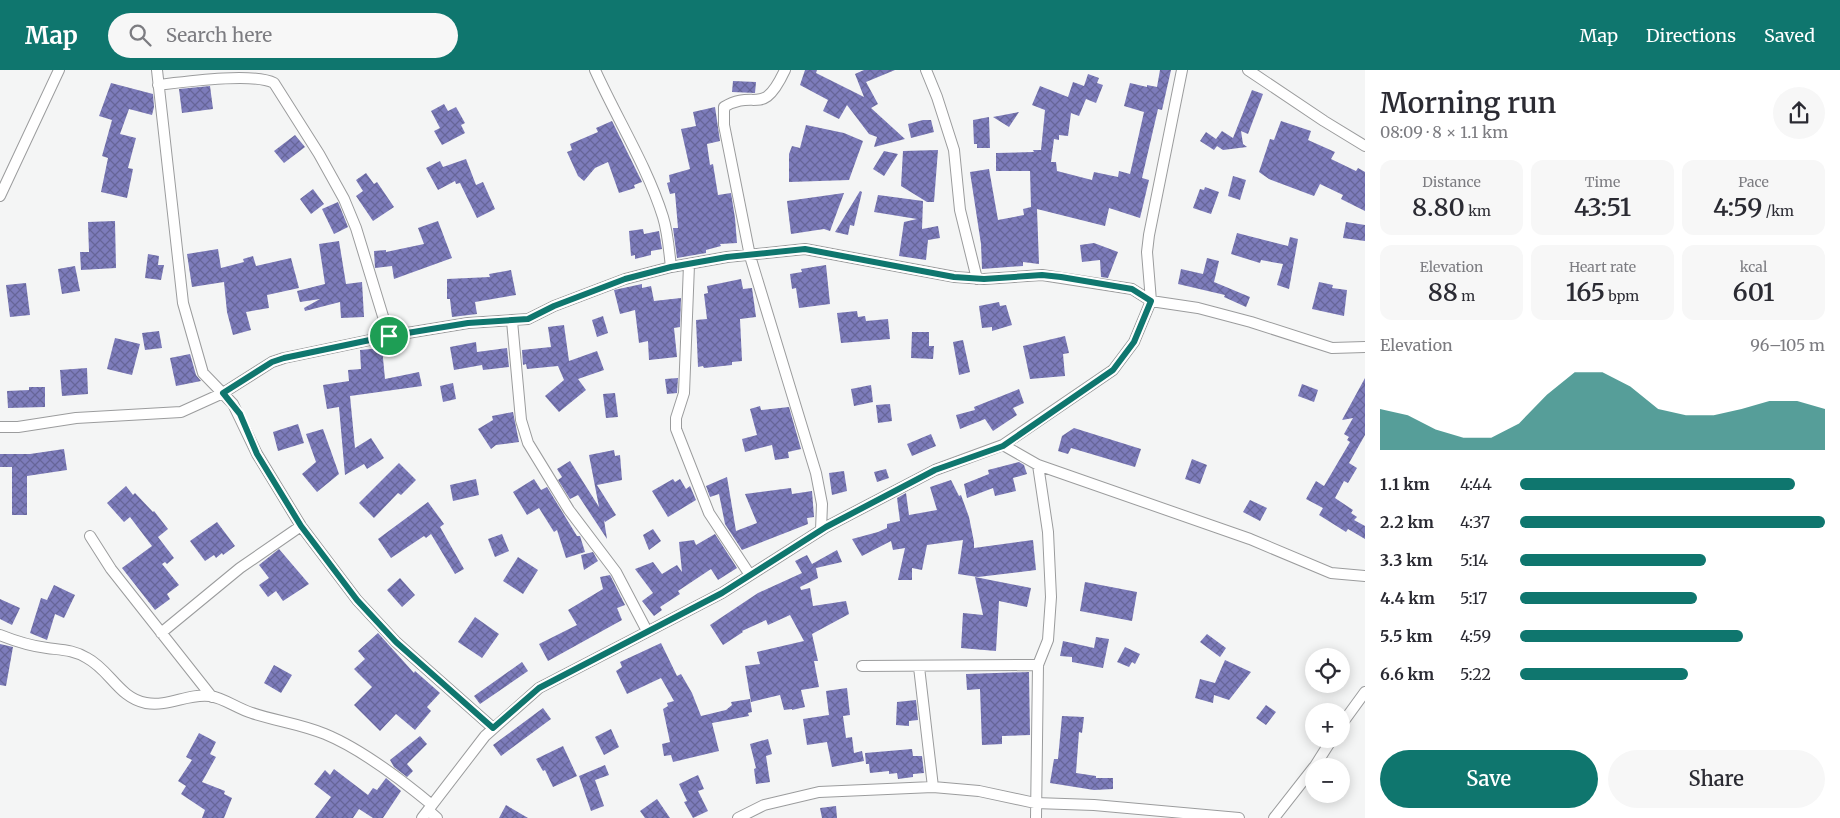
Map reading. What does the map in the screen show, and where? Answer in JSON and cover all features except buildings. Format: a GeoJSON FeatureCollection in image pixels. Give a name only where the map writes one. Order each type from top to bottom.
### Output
{"type":"FeatureCollection","features":[{"type":"Feature","properties":{"kind":"street"},"geometry":{"type":"LineString","coordinates":[[0,196],[59,70]]}},
{"type":"Feature","properties":{"kind":"street"},"geometry":{"type":"LineString","coordinates":[[157,70],[183,303],[203,373],[240,414],[257,454],[301,526],[357,600],[396,642],[493,728]]}},
{"type":"Feature","properties":{"kind":"street"},"geometry":{"type":"LineString","coordinates":[[595,70],[602,87],[626,129],[662,212],[671,267]]}},
{"type":"Feature","properties":{"kind":"street"},"geometry":{"type":"LineString","coordinates":[[785,70],[772,94],[767,98],[737,102],[724,108],[728,151],[750,256],[811,454],[822,504],[822,530]]}},
{"type":"Feature","properties":{"kind":"street"},"geometry":{"type":"LineString","coordinates":[[926,70],[954,150],[960,210],[977,279]]}},
{"type":"Feature","properties":{"kind":"street"},"geometry":{"type":"LineString","coordinates":[[427,811],[493,728],[539,688],[722,593],[822,530],[935,470],[1003,446],[1113,370],[1134,342],[1151,301],[1147,252],[1151,217],[1182,70]]}},
{"type":"Feature","properties":{"kind":"street"},"geometry":{"type":"LineString","coordinates":[[1248,70],[1365,146]]}},
{"type":"Feature","properties":{"kind":"street"},"geometry":{"type":"LineString","coordinates":[[158,86],[218,80],[262,79],[274,84],[344,199],[356,228],[389,336]]}},
{"type":"Feature","properties":{"kind":"street"},"geometry":{"type":"LineString","coordinates":[[0,427],[76,418],[174,414],[223,393],[272,362],[284,358],[389,336],[468,323],[528,319],[554,306],[625,279],[671,267],[727,257],[805,249],[831,252],[924,272],[977,279],[1017,275],[1061,277],[1132,289],[1151,301],[1224,314],[1332,348],[1362,348],[1365,357]]}},
{"type":"Feature","properties":{"kind":"street"},"geometry":{"type":"LineString","coordinates":[[689,265],[684,393],[676,418],[676,429],[709,513],[750,575]]}},
{"type":"Feature","properties":{"kind":"street"},"geometry":{"type":"LineString","coordinates":[[512,321],[521,420],[528,443],[569,510],[616,572],[647,631]]}},
{"type":"Feature","properties":{"kind":"street"},"geometry":{"type":"LineString","coordinates":[[1003,446],[1038,465],[1250,540],[1331,572],[1365,576]]}},
{"type":"Feature","properties":{"kind":"street"},"geometry":{"type":"LineString","coordinates":[[1036,818],[1038,665],[1048,640],[1050,598],[1048,532],[1038,465]]}},
{"type":"Feature","properties":{"kind":"street"},"geometry":{"type":"LineString","coordinates":[[162,633],[240,568],[301,526]]}},
{"type":"Feature","properties":{"kind":"street"},"geometry":{"type":"LineString","coordinates":[[90,536],[112,569],[212,696]]}},
{"type":"Feature","properties":{"kind":"street"},"geometry":{"type":"LineString","coordinates":[[0,635],[47,648],[71,650],[88,658],[105,671],[116,686],[130,697],[146,703],[166,704],[194,696],[212,696],[250,713],[299,724],[331,737],[377,765],[437,818]]}},
{"type":"Feature","properties":{"kind":"street"},"geometry":{"type":"LineString","coordinates":[[862,666],[1038,665]]}},
{"type":"Feature","properties":{"kind":"street"},"geometry":{"type":"LineString","coordinates":[[919,667],[933,787]]}},
{"type":"Feature","properties":{"kind":"street"},"geometry":{"type":"LineString","coordinates":[[1350,713],[1365,692]]}},
{"type":"Feature","properties":{"kind":"street"},"geometry":{"type":"LineString","coordinates":[[1274,818],[1305,778]]}},
{"type":"Feature","properties":{"kind":"street"},"geometry":{"type":"LineString","coordinates":[[738,818],[764,805],[819,792],[933,787],[979,791],[1035,803],[1094,805],[1239,818]]}},
{"type":"Feature","properties":{"kind":"route"},"geometry":{"type":"LineString","coordinates":[[805,249],[831,252],[954,277],[984,279],[1017,275],[1042,275],[1061,277],[1132,289],[1140,292],[1151,301],[1134,342],[1113,370],[1091,386],[1072,396],[1003,446],[935,470],[826,527],[722,593],[539,688],[493,728],[396,642],[357,600],[301,526],[257,454],[240,414],[234,404],[223,393],[272,362],[299,354],[389,336],[468,323],[520,321],[625,279],[671,267],[727,257],[805,249]]}}]}
